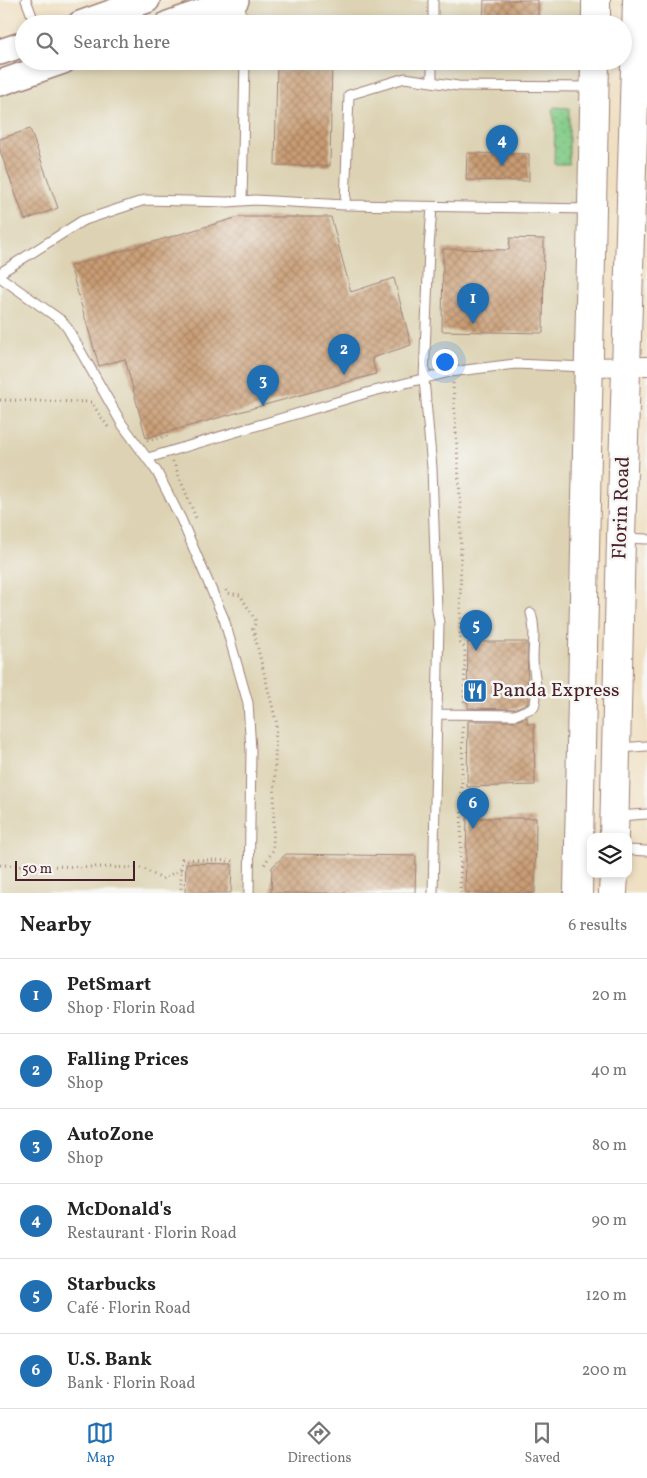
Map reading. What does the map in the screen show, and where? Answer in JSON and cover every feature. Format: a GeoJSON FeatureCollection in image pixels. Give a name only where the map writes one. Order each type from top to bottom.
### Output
{"type":"FeatureCollection","features":[{"type":"Feature","properties":{"kind":"main road"},"geometry":{"type":"LineString","coordinates":[[105,15],[147,0]]}},
{"type":"Feature","properties":{"kind":"main road"},"geometry":{"type":"LineString","coordinates":[[194,15],[236,0]]}},
{"type":"Feature","properties":{"kind":"main road"},"geometry":{"type":"LineString","coordinates":[[596,0],[596,15]]}},
{"type":"Feature","properties":{"kind":"main road","name":"Florin Road"},"geometry":{"type":"LineString","coordinates":[[615,826],[616,748],[634,539],[637,366],[635,269],[638,182],[637,0]]}},
{"type":"Feature","properties":{"kind":"main road"},"geometry":{"type":"LineString","coordinates":[[0,52],[15,47]]}},
{"type":"Feature","properties":{"kind":"main road"},"geometry":{"type":"LineString","coordinates":[[0,83],[37,70]]}},
{"type":"Feature","properties":{"kind":"main road","name":"Florin Road"},"geometry":{"type":"LineString","coordinates":[[578,893],[594,74]]}},
{"type":"Feature","properties":{"kind":"main road"},"geometry":{"type":"LineString","coordinates":[[613,893],[614,878]]}},
{"type":"Feature","properties":{"kind":"street"},"geometry":{"type":"LineString","coordinates":[[589,367],[637,366]]}},
{"type":"Feature","properties":{"kind":"lane"},"geometry":{"type":"LineString","coordinates":[[26,0],[31,15]]}},
{"type":"Feature","properties":{"kind":"lane"},"geometry":{"type":"LineString","coordinates":[[236,0],[241,15]]}},
{"type":"Feature","properties":{"kind":"lane"},"geometry":{"type":"LineString","coordinates":[[433,15],[434,0]]}},
{"type":"Feature","properties":{"kind":"lane"},"geometry":{"type":"LineString","coordinates":[[242,201],[245,70]]}},
{"type":"Feature","properties":{"kind":"lane"},"geometry":{"type":"LineString","coordinates":[[432,70],[432,82]]}},
{"type":"Feature","properties":{"kind":"lane"},"geometry":{"type":"LineString","coordinates":[[345,205],[349,95],[405,78],[458,86],[594,74]]}},
{"type":"Feature","properties":{"kind":"lane"},"geometry":{"type":"LineString","coordinates":[[0,273],[82,222],[145,200],[228,202],[255,200],[345,205],[592,209]]}},
{"type":"Feature","properties":{"kind":"lane"},"geometry":{"type":"LineString","coordinates":[[432,207],[424,379],[432,468],[439,622],[433,893]]}},
{"type":"Feature","properties":{"kind":"lane"},"geometry":{"type":"LineString","coordinates":[[0,277],[62,321],[68,329],[122,424],[157,472],[224,619],[248,703],[251,750],[249,893]]}},
{"type":"Feature","properties":{"kind":"lane"},"geometry":{"type":"LineString","coordinates":[[148,458],[370,392],[450,372],[515,364],[589,367]]}},
{"type":"Feature","properties":{"kind":"lane"},"geometry":{"type":"LineString","coordinates":[[437,714],[515,715],[534,707],[537,698],[533,659],[535,627],[531,613]]}},
{"type":"Feature","properties":{"kind":"lane"},"geometry":{"type":"LineString","coordinates":[[616,748],[647,746]]}},
{"type":"Feature","properties":{"kind":"lane"},"geometry":{"type":"LineString","coordinates":[[615,826],[647,814]]}},
{"type":"Feature","properties":{"kind":"lane"},"geometry":{"type":"LineString","coordinates":[[632,850],[647,851]]}},
{"type":"Feature","properties":{"kind":"path"},"geometry":{"type":"LineString","coordinates":[[446,349],[453,385],[461,512],[460,643],[465,648],[460,893]]}},
{"type":"Feature","properties":{"kind":"path"},"geometry":{"type":"LineString","coordinates":[[181,893],[182,859],[236,861],[236,869]]}},
{"type":"Feature","properties":{"kind":"path"},"geometry":{"type":"LineString","coordinates":[[0,864],[142,868],[162,879],[181,869]]}},
{"type":"Feature","properties":{"kind":"shaded area"},"geometry":{"type":"Polygon","coordinates":[[[232,0],[596,0],[595,15],[191,15],[232,0]]]}},
{"type":"Feature","properties":{"kind":"shaded area"},"geometry":{"type":"Polygon","coordinates":[[[36,70],[594,70],[579,893],[0,893],[0,83],[36,70]]]}},
{"type":"Feature","properties":{"kind":"green space"},"geometry":{"type":"Polygon","coordinates":[[[554,107],[569,108],[569,164],[554,164],[555,124],[552,110],[554,107]]]}},
{"type":"Feature","properties":{"kind":"building"},"geometry":{"type":"Polygon","coordinates":[[[484,0],[538,0],[538,15],[483,15],[484,0]]]}},
{"type":"Feature","properties":{"kind":"building"},"geometry":{"type":"Polygon","coordinates":[[[277,70],[332,70],[330,166],[275,165],[277,70]]]}},
{"type":"Feature","properties":{"kind":"building"},"geometry":{"type":"Polygon","coordinates":[[[30,129],[58,208],[25,220],[0,151],[0,139],[30,129]]]}},
{"type":"Feature","properties":{"kind":"building"},"geometry":{"type":"Polygon","coordinates":[[[467,153],[529,154],[529,181],[466,180],[467,153]]]}},
{"type":"Feature","properties":{"kind":"building"},"geometry":{"type":"Polygon","coordinates":[[[239,217],[331,217],[351,292],[394,278],[411,345],[372,358],[376,374],[146,438],[125,359],[99,366],[70,266],[239,217]]]}},
{"type":"Feature","properties":{"kind":"building"},"geometry":{"type":"Polygon","coordinates":[[[510,238],[544,239],[543,333],[442,331],[443,249],[509,250],[510,238]]]}},
{"type":"Feature","properties":{"kind":"building"},"geometry":{"type":"Polygon","coordinates":[[[468,642],[527,642],[528,703],[514,709],[468,708],[468,642]]]}},
{"type":"Feature","properties":{"kind":"building"},"geometry":{"type":"Polygon","coordinates":[[[527,717],[527,724],[534,724],[535,785],[467,787],[468,721],[515,721],[527,717]]]}},
{"type":"Feature","properties":{"kind":"building"},"geometry":{"type":"Polygon","coordinates":[[[467,818],[536,818],[535,893],[465,893],[467,818]]]}},
{"type":"Feature","properties":{"kind":"building"},"geometry":{"type":"Polygon","coordinates":[[[286,854],[416,856],[415,893],[271,893],[272,867],[286,854]]]}},
{"type":"Feature","properties":{"kind":"building"},"geometry":{"type":"Polygon","coordinates":[[[186,863],[232,864],[231,893],[185,893],[186,863]]]}},
{"type":"Feature","properties":{"kind":"place","name":"McDonald's"},"geometry":{"type":"Point","coordinates":[502,166]}},
{"type":"Feature","properties":{"kind":"place","name":"PetSmart"},"geometry":{"type":"Point","coordinates":[473,324]}},
{"type":"Feature","properties":{"kind":"place","name":"Falling Prices"},"geometry":{"type":"Point","coordinates":[344,375]}},
{"type":"Feature","properties":{"kind":"place","name":"AutoZone"},"geometry":{"type":"Point","coordinates":[263,406]}},
{"type":"Feature","properties":{"kind":"place","name":"Starbucks"},"geometry":{"type":"Point","coordinates":[476,651]}},
{"type":"Feature","properties":{"kind":"place","name":"Panda Express"},"geometry":{"type":"Point","coordinates":[475,691]}},
{"type":"Feature","properties":{"kind":"place","name":"U.S. Bank"},"geometry":{"type":"Point","coordinates":[473,829]}}]}
